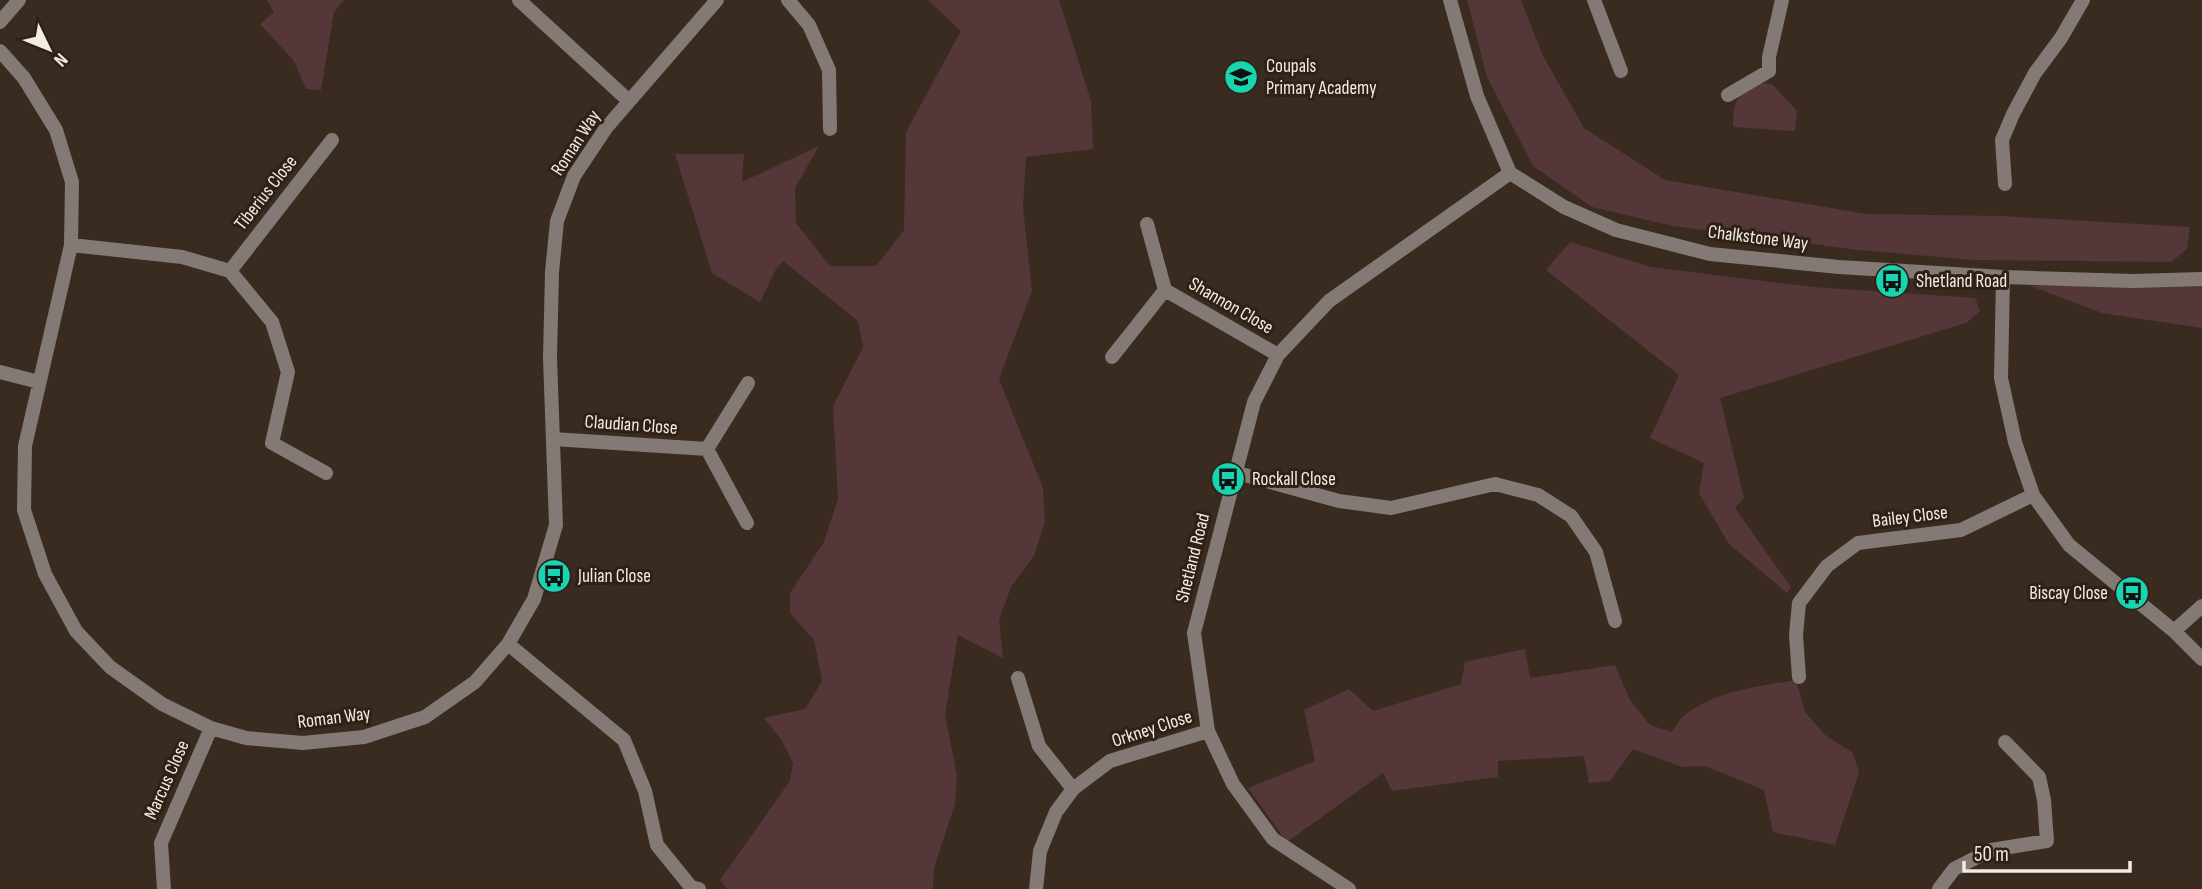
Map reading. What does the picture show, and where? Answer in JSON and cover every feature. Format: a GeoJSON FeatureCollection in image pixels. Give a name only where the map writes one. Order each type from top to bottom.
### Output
{"type":"FeatureCollection","features":[{"type":"Feature","properties":{"kind":"street"},"geometry":{"type":"LineString","coordinates":[[0,22],[19,0]]}},
{"type":"Feature","properties":{"kind":"street"},"geometry":{"type":"LineString","coordinates":[[519,0],[629,100]]}},
{"type":"Feature","properties":{"kind":"street","name":"Roman Way"},"geometry":{"type":"LineString","coordinates":[[0,51],[24,78],[56,130],[72,182],[71,245],[24,446],[24,510],[45,574],[76,631],[110,667],[162,704],[211,728],[247,738],[303,744],[364,737],[425,717],[475,682],[508,644],[534,599],[556,525],[550,358],[552,272],[557,221],[574,176],[606,128],[717,0]]}},
{"type":"Feature","properties":{"kind":"street"},"geometry":{"type":"LineString","coordinates":[[788,0],[809,25],[829,70],[831,129]]}},
{"type":"Feature","properties":{"kind":"street"},"geometry":{"type":"LineString","coordinates":[[1450,0],[1477,96],[1510,173]]}},
{"type":"Feature","properties":{"kind":"street"},"geometry":{"type":"LineString","coordinates":[[1594,0],[1620,71]]}},
{"type":"Feature","properties":{"kind":"street"},"geometry":{"type":"LineString","coordinates":[[1728,95],[1769,71],[1769,57],[1782,0]]}},
{"type":"Feature","properties":{"kind":"street"},"geometry":{"type":"LineString","coordinates":[[2005,184],[2002,140],[2013,114],[2035,74],[2061,38],[2083,0]]}},
{"type":"Feature","properties":{"kind":"street","name":"Tiberius Close"},"geometry":{"type":"LineString","coordinates":[[230,271],[332,140]]}},
{"type":"Feature","properties":{"kind":"street","name":"Chalkstone Way"},"geometry":{"type":"LineString","coordinates":[[1510,173],[1564,207],[1616,230],[1710,254],[1839,267],[2003,277],[2133,281],[2202,279]]}},
{"type":"Feature","properties":{"kind":"street","name":"Shetland Road"},"geometry":{"type":"LineString","coordinates":[[1349,889],[1273,839],[1233,784],[1208,731],[1194,632],[1254,402],[1278,355],[1329,301],[1510,173]]}},
{"type":"Feature","properties":{"kind":"street"},"geometry":{"type":"LineString","coordinates":[[1112,357],[1165,290],[1147,224]]}},
{"type":"Feature","properties":{"kind":"street"},"geometry":{"type":"LineString","coordinates":[[71,245],[182,257],[230,271],[272,322],[288,372],[272,443],[326,472]]}},
{"type":"Feature","properties":{"kind":"street"},"geometry":{"type":"LineString","coordinates":[[2003,277],[2001,378],[2015,442],[2034,495],[2069,545],[2175,631],[2202,659]]}},
{"type":"Feature","properties":{"kind":"street","name":"Shannon Close"},"geometry":{"type":"LineString","coordinates":[[1165,290],[1278,355]]}},
{"type":"Feature","properties":{"kind":"street"},"geometry":{"type":"LineString","coordinates":[[0,372],[39,382]]}},
{"type":"Feature","properties":{"kind":"street"},"geometry":{"type":"LineString","coordinates":[[747,523],[707,449],[748,383]]}},
{"type":"Feature","properties":{"kind":"street","name":"Claudian Close"},"geometry":{"type":"LineString","coordinates":[[553,439],[707,449]]}},
{"type":"Feature","properties":{"kind":"street"},"geometry":{"type":"LineString","coordinates":[[1234,472],[1339,501],[1391,508],[1494,484],[1538,495],[1570,516],[1596,552],[1615,621]]}},
{"type":"Feature","properties":{"kind":"street","name":"Bailey Close"},"geometry":{"type":"LineString","coordinates":[[1799,677],[1796,635],[1799,603],[1828,566],[1858,543],[1961,530],[2034,495]]}},
{"type":"Feature","properties":{"kind":"street"},"geometry":{"type":"LineString","coordinates":[[2175,631],[2202,606]]}},
{"type":"Feature","properties":{"kind":"street"},"geometry":{"type":"LineString","coordinates":[[508,644],[624,740],[645,791],[657,845],[691,887],[699,889]]}},
{"type":"Feature","properties":{"kind":"street"},"geometry":{"type":"LineString","coordinates":[[1018,678],[1040,746],[1073,789]]}},
{"type":"Feature","properties":{"kind":"street","name":"Marcus Close"},"geometry":{"type":"LineString","coordinates":[[164,889],[161,842],[211,728]]}},
{"type":"Feature","properties":{"kind":"street","name":"Orkney Close"},"geometry":{"type":"LineString","coordinates":[[1036,889],[1040,851],[1056,812],[1073,789],[1110,761],[1208,731]]}},
{"type":"Feature","properties":{"kind":"street"},"geometry":{"type":"LineString","coordinates":[[1939,889],[1954,869],[1991,850],[2047,841],[2044,800],[2039,777],[2005,742]]}},
{"type":"Feature","properties":{"kind":"shaded area"},"geometry":{"type":"Polygon","coordinates":[[[267,0],[344,0],[334,12],[321,90],[306,89],[294,61],[260,24],[274,12],[267,0]]]}},
{"type":"Feature","properties":{"kind":"shaded area"},"geometry":{"type":"Polygon","coordinates":[[[928,0],[1059,0],[1091,101],[1093,149],[1026,157],[1023,207],[1032,291],[999,379],[1043,488],[1045,522],[1034,556],[1011,587],[999,620],[1003,658],[958,635],[945,715],[957,776],[955,804],[934,868],[933,889],[727,889],[720,880],[790,781],[793,763],[781,739],[764,718],[805,709],[822,681],[814,640],[790,613],[790,593],[824,542],[838,499],[833,406],[863,347],[858,321],[783,261],[776,269],[760,302],[712,273],[675,154],[744,154],[742,182],[819,146],[795,188],[796,223],[830,266],[876,266],[904,230],[906,132],[961,31],[928,0]]]}},
{"type":"Feature","properties":{"kind":"shaded area"},"geometry":{"type":"Polygon","coordinates":[[[1467,0],[1521,0],[1542,54],[1584,128],[1665,180],[1866,214],[2001,216],[2190,227],[2187,249],[2171,262],[1974,260],[1858,250],[1673,226],[1592,207],[1533,166],[1487,77],[1467,0]]]}},
{"type":"Feature","properties":{"kind":"shaded area"},"geometry":{"type":"Polygon","coordinates":[[[1765,83],[1773,85],[1797,111],[1795,131],[1733,127],[1734,110],[1739,98],[1749,88],[1765,83]]]}},
{"type":"Feature","properties":{"kind":"shaded area"},"geometry":{"type":"Polygon","coordinates":[[[1570,242],[1651,267],[1813,287],[1975,298],[1980,311],[1966,323],[1720,398],[1744,498],[1735,508],[1791,587],[1787,593],[1729,544],[1699,493],[1704,463],[1650,438],[1679,375],[1546,270],[1570,242]]]}},
{"type":"Feature","properties":{"kind":"shaded area"},"geometry":{"type":"Polygon","coordinates":[[[2202,284],[2202,328],[2102,313],[2031,286],[2202,284]]]}},
{"type":"Feature","properties":{"kind":"shaded area"},"geometry":{"type":"Polygon","coordinates":[[[1525,649],[1530,678],[1615,665],[1630,700],[1650,725],[1672,732],[1684,716],[1711,700],[1739,691],[1796,680],[1805,712],[1825,735],[1853,753],[1859,773],[1835,845],[1773,832],[1764,790],[1705,766],[1682,767],[1633,749],[1610,781],[1589,783],[1584,756],[1498,761],[1498,777],[1392,791],[1383,773],[1287,842],[1248,788],[1315,761],[1304,710],[1349,689],[1373,711],[1461,684],[1465,662],[1525,649]]]}},
{"type":"Feature","properties":{"kind":"place","name":"Coupals Primary Academy"},"geometry":{"type":"Point","coordinates":[1241,77]}},
{"type":"Feature","properties":{"kind":"place","name":"Shetland Road"},"geometry":{"type":"Point","coordinates":[1892,281]}},
{"type":"Feature","properties":{"kind":"place","name":"Rockall Close"},"geometry":{"type":"Point","coordinates":[1228,479]}},
{"type":"Feature","properties":{"kind":"place","name":"Julian Close"},"geometry":{"type":"Point","coordinates":[554,576]}},
{"type":"Feature","properties":{"kind":"place","name":"Biscay Close"},"geometry":{"type":"Point","coordinates":[2132,593]}}]}
